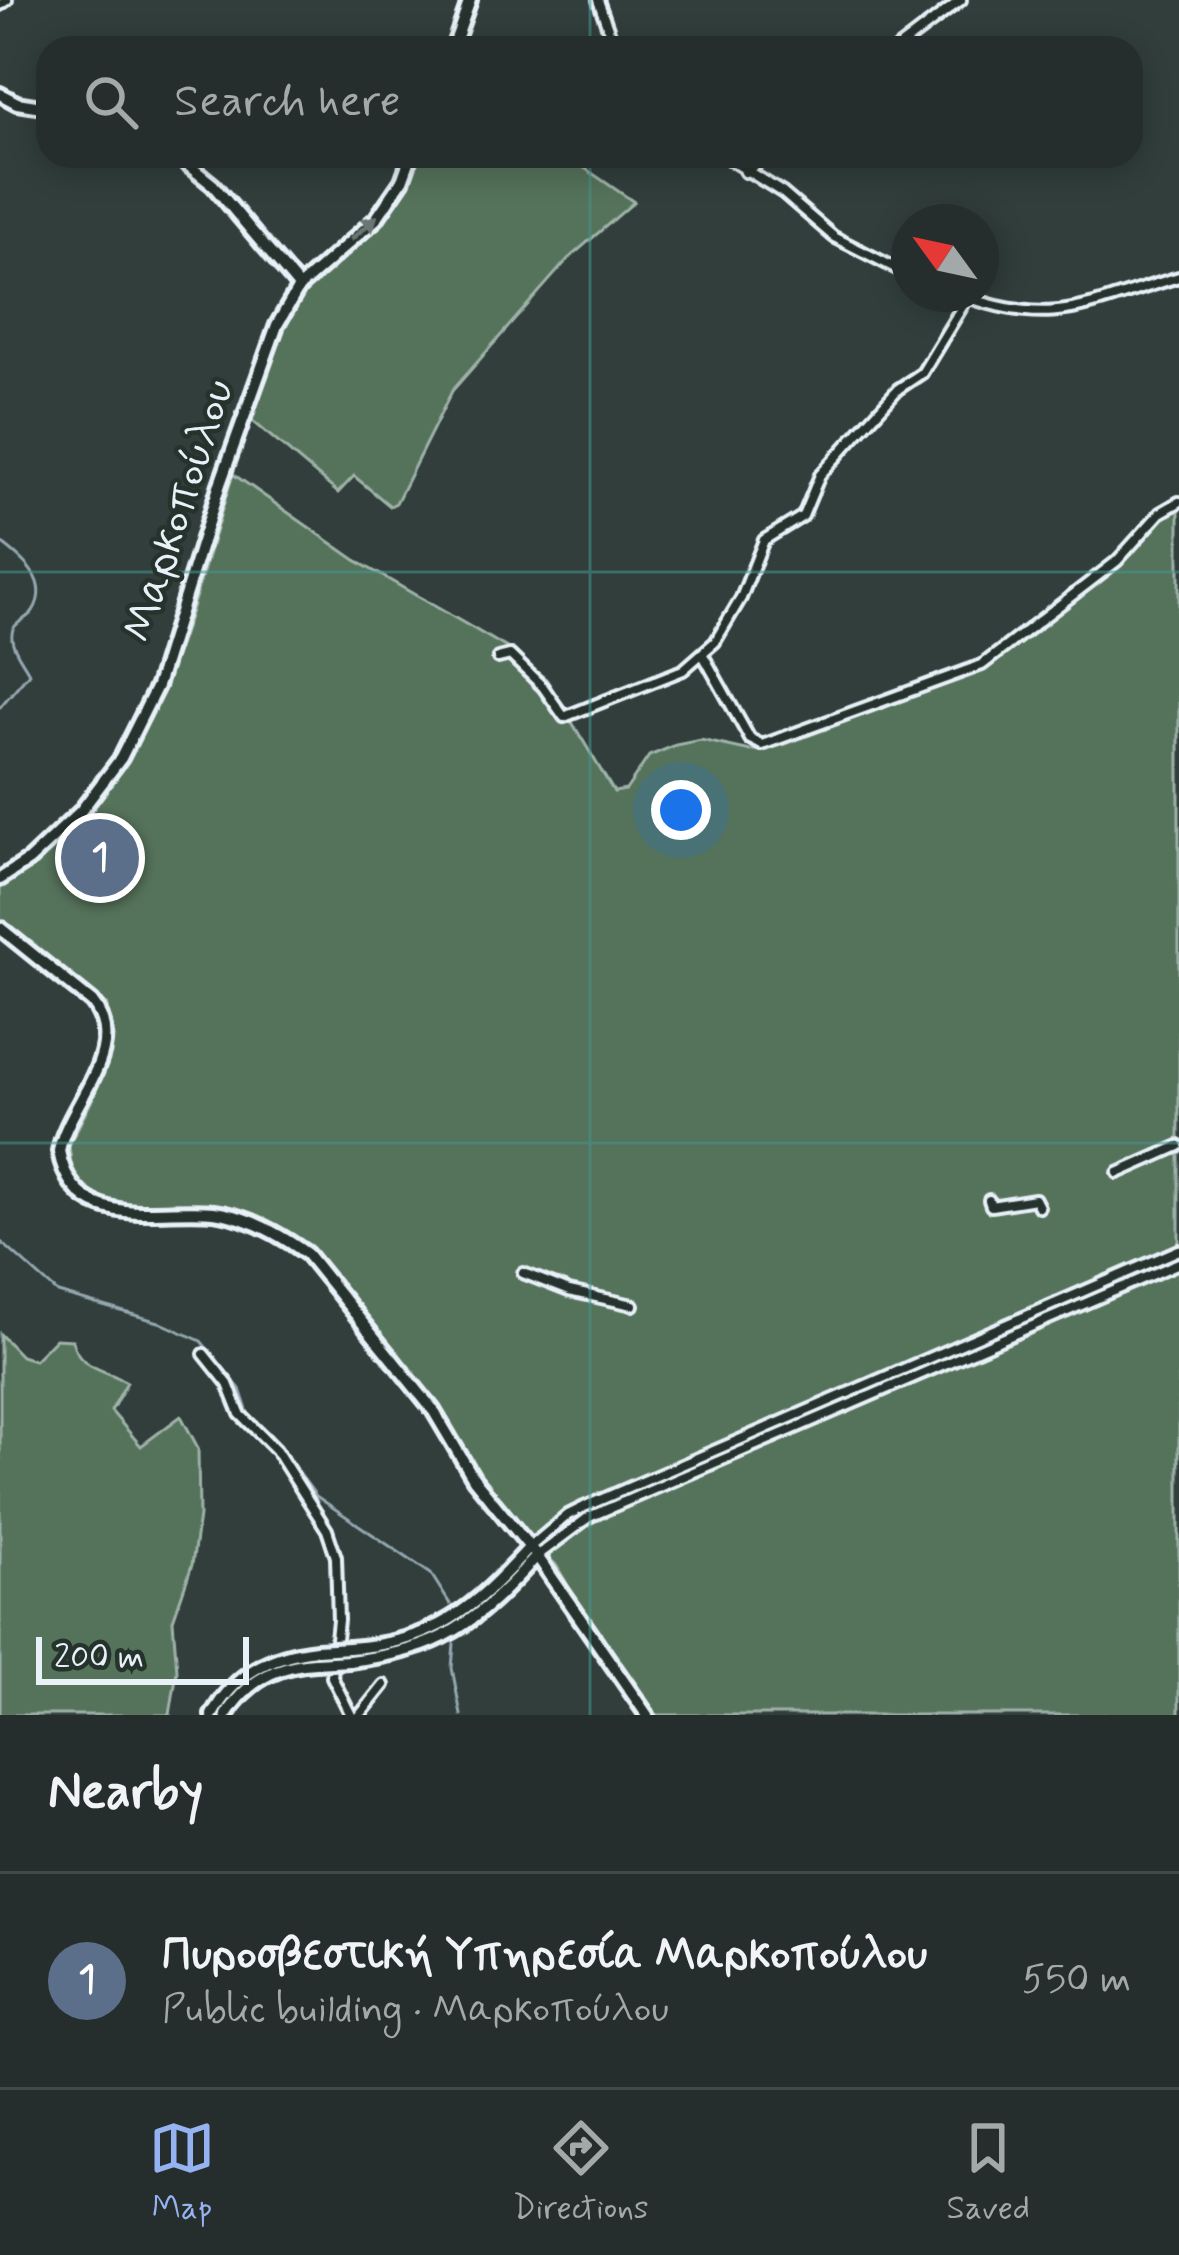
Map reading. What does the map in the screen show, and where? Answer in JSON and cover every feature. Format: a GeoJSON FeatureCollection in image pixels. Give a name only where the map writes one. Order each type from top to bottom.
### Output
{"type":"FeatureCollection","features":[{"type":"Feature","properties":{"kind":"main road"},"geometry":{"type":"LineString","coordinates":[[457,36],[470,0]]}},
{"type":"Feature","properties":{"kind":"main road"},"geometry":{"type":"LineString","coordinates":[[0,94],[17,104],[36,106]]}},
{"type":"Feature","properties":{"kind":"main road"},"geometry":{"type":"LineString","coordinates":[[193,168],[214,184],[299,287]]}},
{"type":"Feature","properties":{"kind":"main road","name":"Μαρκοπούλου"},"geometry":{"type":"LineString","coordinates":[[0,879],[29,860],[106,782],[148,704],[265,351],[299,287],[376,219],[407,168]]}},
{"type":"Feature","properties":{"kind":"main road"},"geometry":{"type":"LineString","coordinates":[[0,928],[92,1002],[102,1017],[101,1055],[59,1151],[77,1189],[123,1213],[214,1212],[238,1218],[290,1241],[307,1254],[433,1410],[482,1489],[533,1551],[647,1715]]}},
{"type":"Feature","properties":{"kind":"main road"},"geometry":{"type":"LineString","coordinates":[[212,1715],[232,1686],[255,1668],[286,1655],[392,1655],[452,1634],[488,1607],[533,1551]]}},
{"type":"Feature","properties":{"kind":"main road"},"geometry":{"type":"LineString","coordinates":[[226,1715],[261,1678],[316,1656]]}},
{"type":"Feature","properties":{"kind":"street"},"geometry":{"type":"LineString","coordinates":[[0,5],[8,0]]}},
{"type":"Feature","properties":{"kind":"street"},"geometry":{"type":"LineString","coordinates":[[598,0],[611,36]]}},
{"type":"Feature","properties":{"kind":"street"},"geometry":{"type":"LineString","coordinates":[[914,36],[961,0]]}},
{"type":"Feature","properties":{"kind":"street"},"geometry":{"type":"LineString","coordinates":[[740,168],[783,193],[834,237],[891,266]]}},
{"type":"Feature","properties":{"kind":"street"},"geometry":{"type":"LineString","coordinates":[[745,172],[750,168]]}},
{"type":"Feature","properties":{"kind":"street"},"geometry":{"type":"LineString","coordinates":[[999,306],[1054,314],[1179,277]]}},
{"type":"Feature","properties":{"kind":"street"},"geometry":{"type":"LineString","coordinates":[[498,658],[510,656],[520,664],[564,717],[666,678],[703,655],[726,628],[764,540],[803,516],[820,475],[898,389],[922,373],[934,347],[961,312]]}},
{"type":"Feature","properties":{"kind":"street"},"geometry":{"type":"LineString","coordinates":[[703,655],[750,739],[762,746],[982,665],[1117,561],[1160,513],[1179,502]]}},
{"type":"Feature","properties":{"kind":"street"},"geometry":{"type":"LineString","coordinates":[[1118,1173],[1179,1146]]}},
{"type":"Feature","properties":{"kind":"street"},"geometry":{"type":"LineString","coordinates":[[988,1200],[991,1207],[1035,1199],[1039,1207]]}},
{"type":"Feature","properties":{"kind":"street"},"geometry":{"type":"LineString","coordinates":[[533,1551],[568,1515],[1179,1250]]}},
{"type":"Feature","properties":{"kind":"street"},"geometry":{"type":"LineString","coordinates":[[533,1551],[589,1517],[1179,1263]]}},
{"type":"Feature","properties":{"kind":"street"},"geometry":{"type":"LineString","coordinates":[[523,1273],[569,1291],[633,1305]]}},
{"type":"Feature","properties":{"kind":"street"},"geometry":{"type":"LineString","coordinates":[[204,1354],[228,1384],[240,1414],[276,1450],[327,1530],[336,1557],[338,1620],[332,1677],[356,1715],[384,1685]]}},
{"type":"Feature","properties":{"kind":"street"},"geometry":{"type":"LineString","coordinates":[[742,1439],[747,1450]]}},
{"type":"Feature","properties":{"kind":"green space"},"geometry":{"type":"Polygon","coordinates":[[[411,168],[584,168],[634,202],[568,259],[452,391],[396,503],[390,506],[354,476],[338,493],[249,418],[290,310],[321,273],[370,231],[403,189],[411,168]]]}},
{"type":"Feature","properties":{"kind":"green space"},"geometry":{"type":"Polygon","coordinates":[[[233,474],[360,563],[507,648],[546,679],[614,792],[626,790],[649,756],[676,745],[701,740],[751,751],[783,745],[963,678],[1115,566],[1162,515],[1179,506],[1179,1715],[652,1715],[556,1565],[479,1480],[412,1373],[310,1245],[234,1211],[108,1202],[72,1172],[69,1145],[95,1094],[110,1046],[107,1005],[0,923],[0,885],[51,851],[93,809],[127,760],[178,649],[233,474]]]}},
{"type":"Feature","properties":{"kind":"green space"},"geometry":{"type":"Polygon","coordinates":[[[0,1334],[21,1356],[34,1360],[55,1339],[72,1340],[86,1362],[127,1382],[111,1411],[141,1446],[181,1416],[198,1448],[199,1516],[192,1565],[173,1620],[177,1671],[170,1715],[0,1715],[0,1334]]]}},
{"type":"Feature","properties":{"kind":"waterway"},"geometry":{"type":"LineString","coordinates":[[0,542],[31,571],[39,590],[33,611],[12,633],[14,648],[29,673],[0,707]]}},
{"type":"Feature","properties":{"kind":"waterway"},"geometry":{"type":"LineString","coordinates":[[0,1241],[58,1293],[159,1322],[201,1341],[240,1389],[249,1416],[269,1433],[316,1496],[431,1574],[450,1604]]}},
{"type":"Feature","properties":{"kind":"waterway"},"geometry":{"type":"LineString","coordinates":[[454,1644],[452,1668],[461,1715]]}},
{"type":"Feature","properties":{"kind":"place","name":"Πυροσβεστική Υπηρεσία Μαρκοπούλου"},"geometry":{"type":"Point","coordinates":[100,858]}}]}
